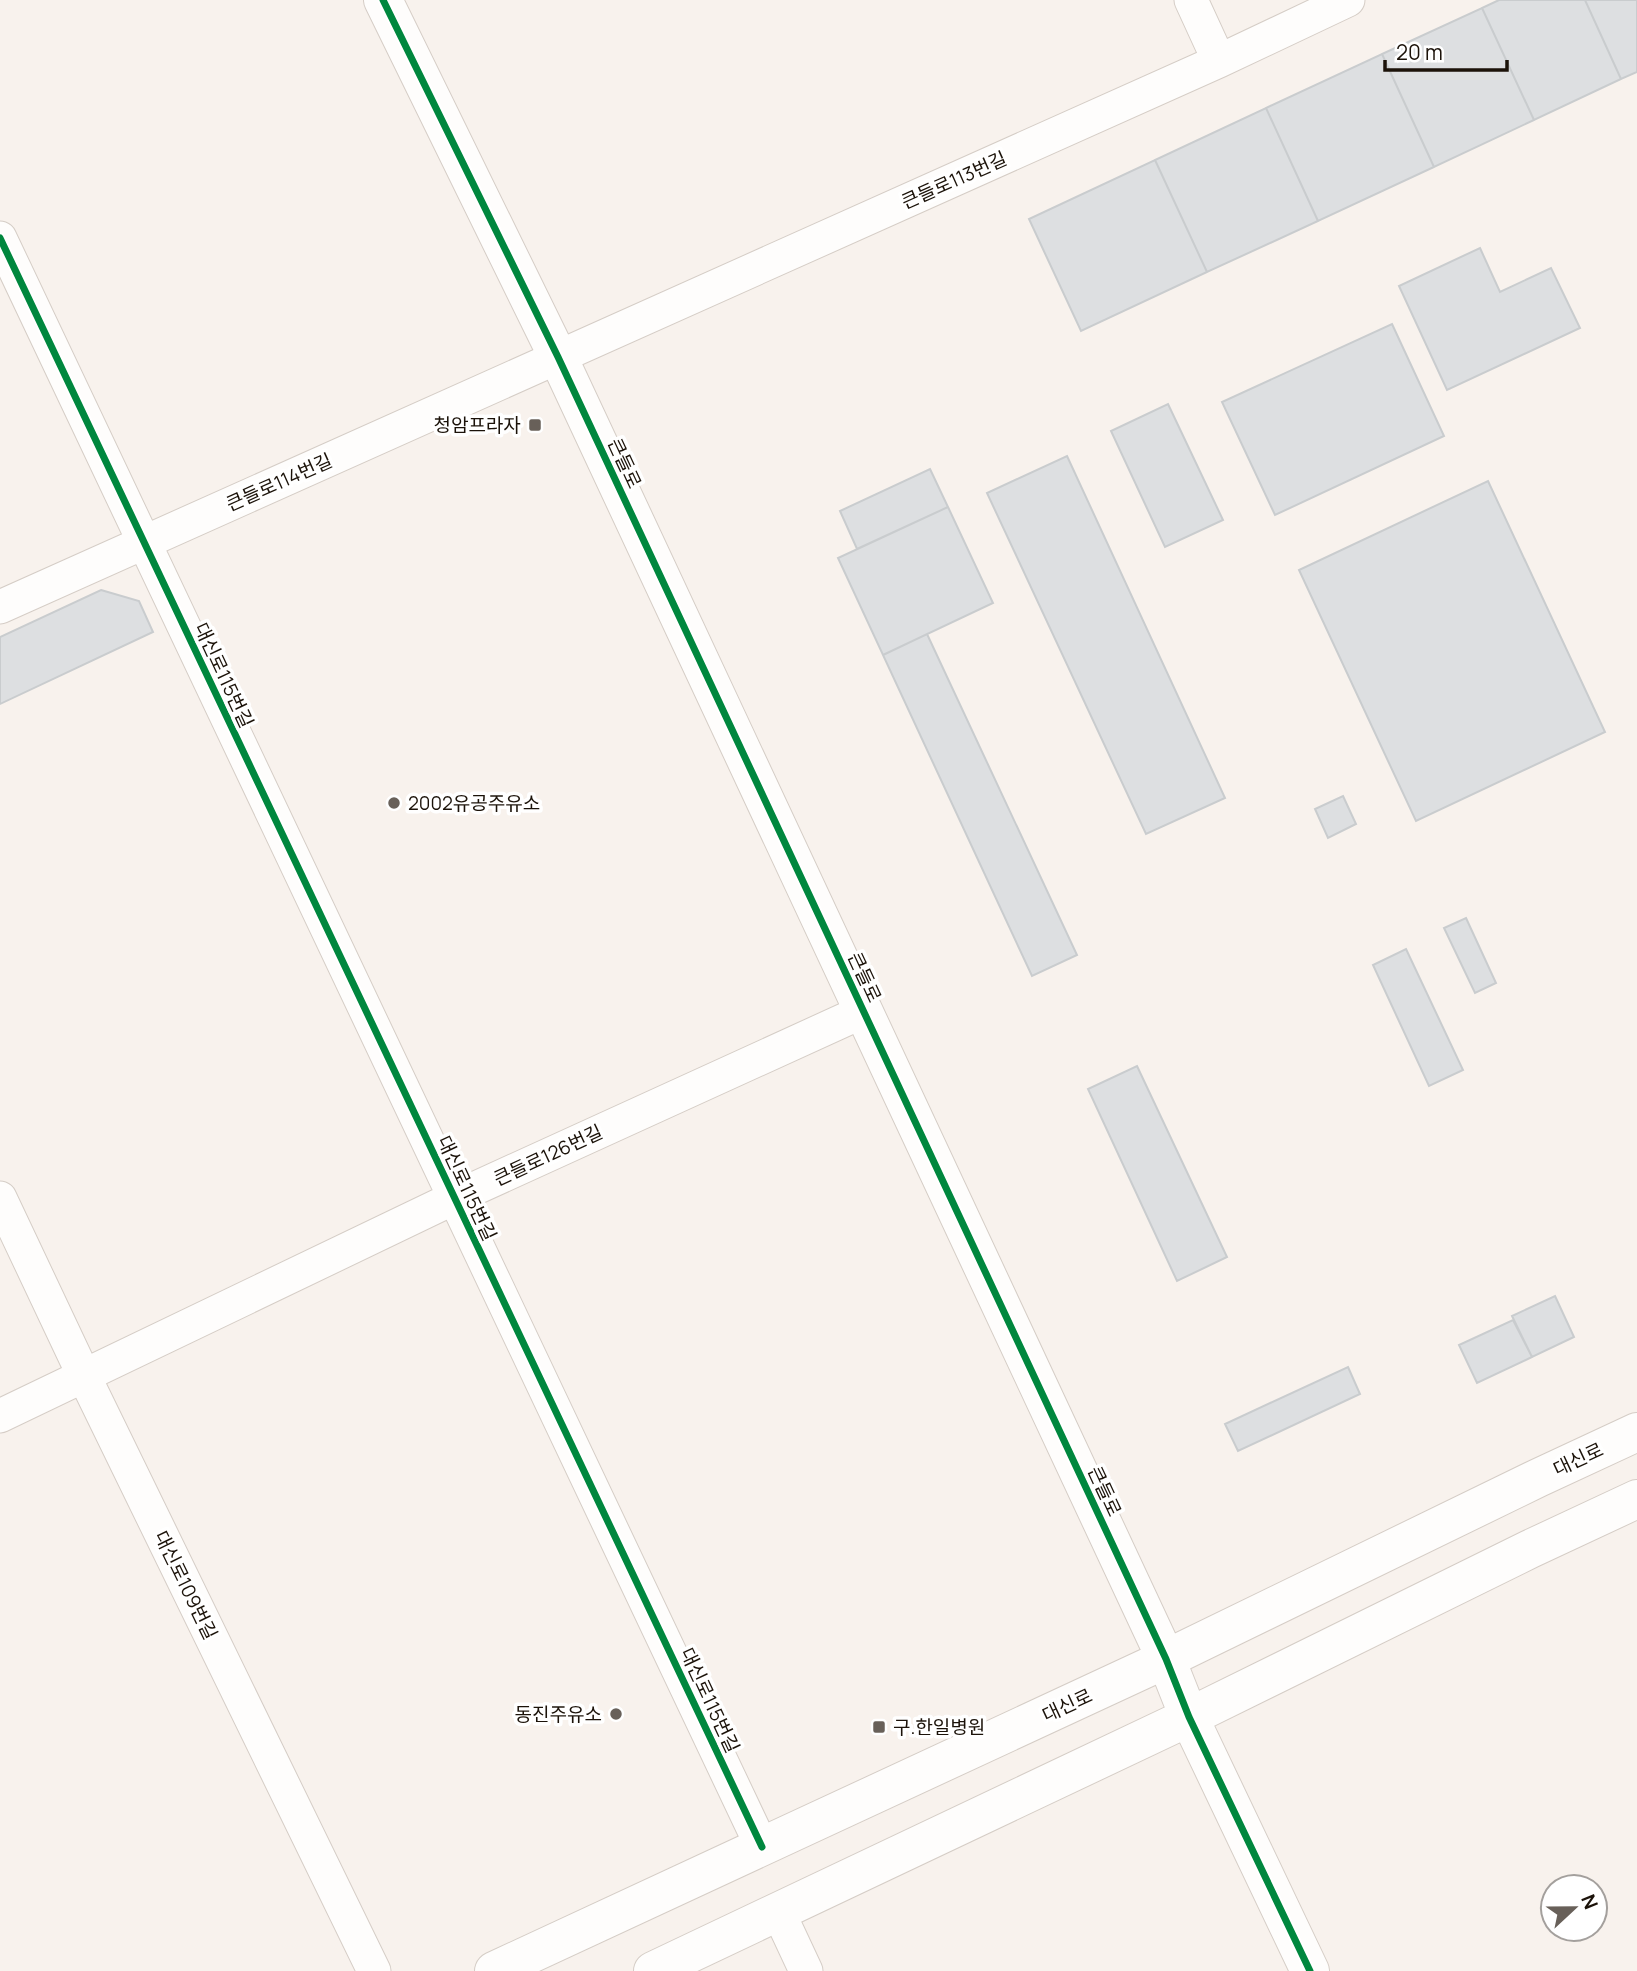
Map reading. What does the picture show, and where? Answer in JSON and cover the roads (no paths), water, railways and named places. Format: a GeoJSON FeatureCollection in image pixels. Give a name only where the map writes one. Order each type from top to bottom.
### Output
{"type":"FeatureCollection","features":[{"type":"Feature","properties":{"kind":"street","name":"큰들로"},"geometry":{"type":"LineString","coordinates":[[383,0],[558,357],[1166,1659],[1189,1717],[1310,1971]]}},
{"type":"Feature","properties":{"kind":"street"},"geometry":{"type":"LineString","coordinates":[[1191,0],[1219,61]]}},
{"type":"Feature","properties":{"kind":"street","name":"큰들로113번길"},"geometry":{"type":"LineString","coordinates":[[558,357],[1219,61],[1348,0]]}},
{"type":"Feature","properties":{"kind":"street","name":"대신로115번길"},"geometry":{"type":"LineString","coordinates":[[0,238],[762,1847]]}},
{"type":"Feature","properties":{"kind":"street","name":"큰들로114번길"},"geometry":{"type":"LineString","coordinates":[[0,607],[558,357]]}},
{"type":"Feature","properties":{"kind":"street","name":"큰들로126번길"},"geometry":{"type":"LineString","coordinates":[[0,1416],[454,1198],[864,1011]]}},
{"type":"Feature","properties":{"kind":"street","name":"대신로109번길"},"geometry":{"type":"LineString","coordinates":[[0,1198],[374,1971]]}},
{"type":"Feature","properties":{"kind":"street","name":"대신로"},"geometry":{"type":"LineString","coordinates":[[494,1971],[1166,1659],[1637,1432]]}},
{"type":"Feature","properties":{"kind":"street"},"geometry":{"type":"LineString","coordinates":[[653,1971],[1189,1717],[1637,1499]]}},
{"type":"Feature","properties":{"kind":"street"},"geometry":{"type":"LineString","coordinates":[[778,1911],[806,1971]]}},
{"type":"Feature","properties":{"kind":"place","name":"청암프라자"},"geometry":{"type":"Point","coordinates":[535,425]}},
{"type":"Feature","properties":{"kind":"place","name":"2002유공주유소"},"geometry":{"type":"Point","coordinates":[394,803]}},
{"type":"Feature","properties":{"kind":"place","name":"동진주유소"},"geometry":{"type":"Point","coordinates":[616,1714]}},
{"type":"Feature","properties":{"kind":"place","name":"구.한일병원"},"geometry":{"type":"Point","coordinates":[879,1727]}}]}
